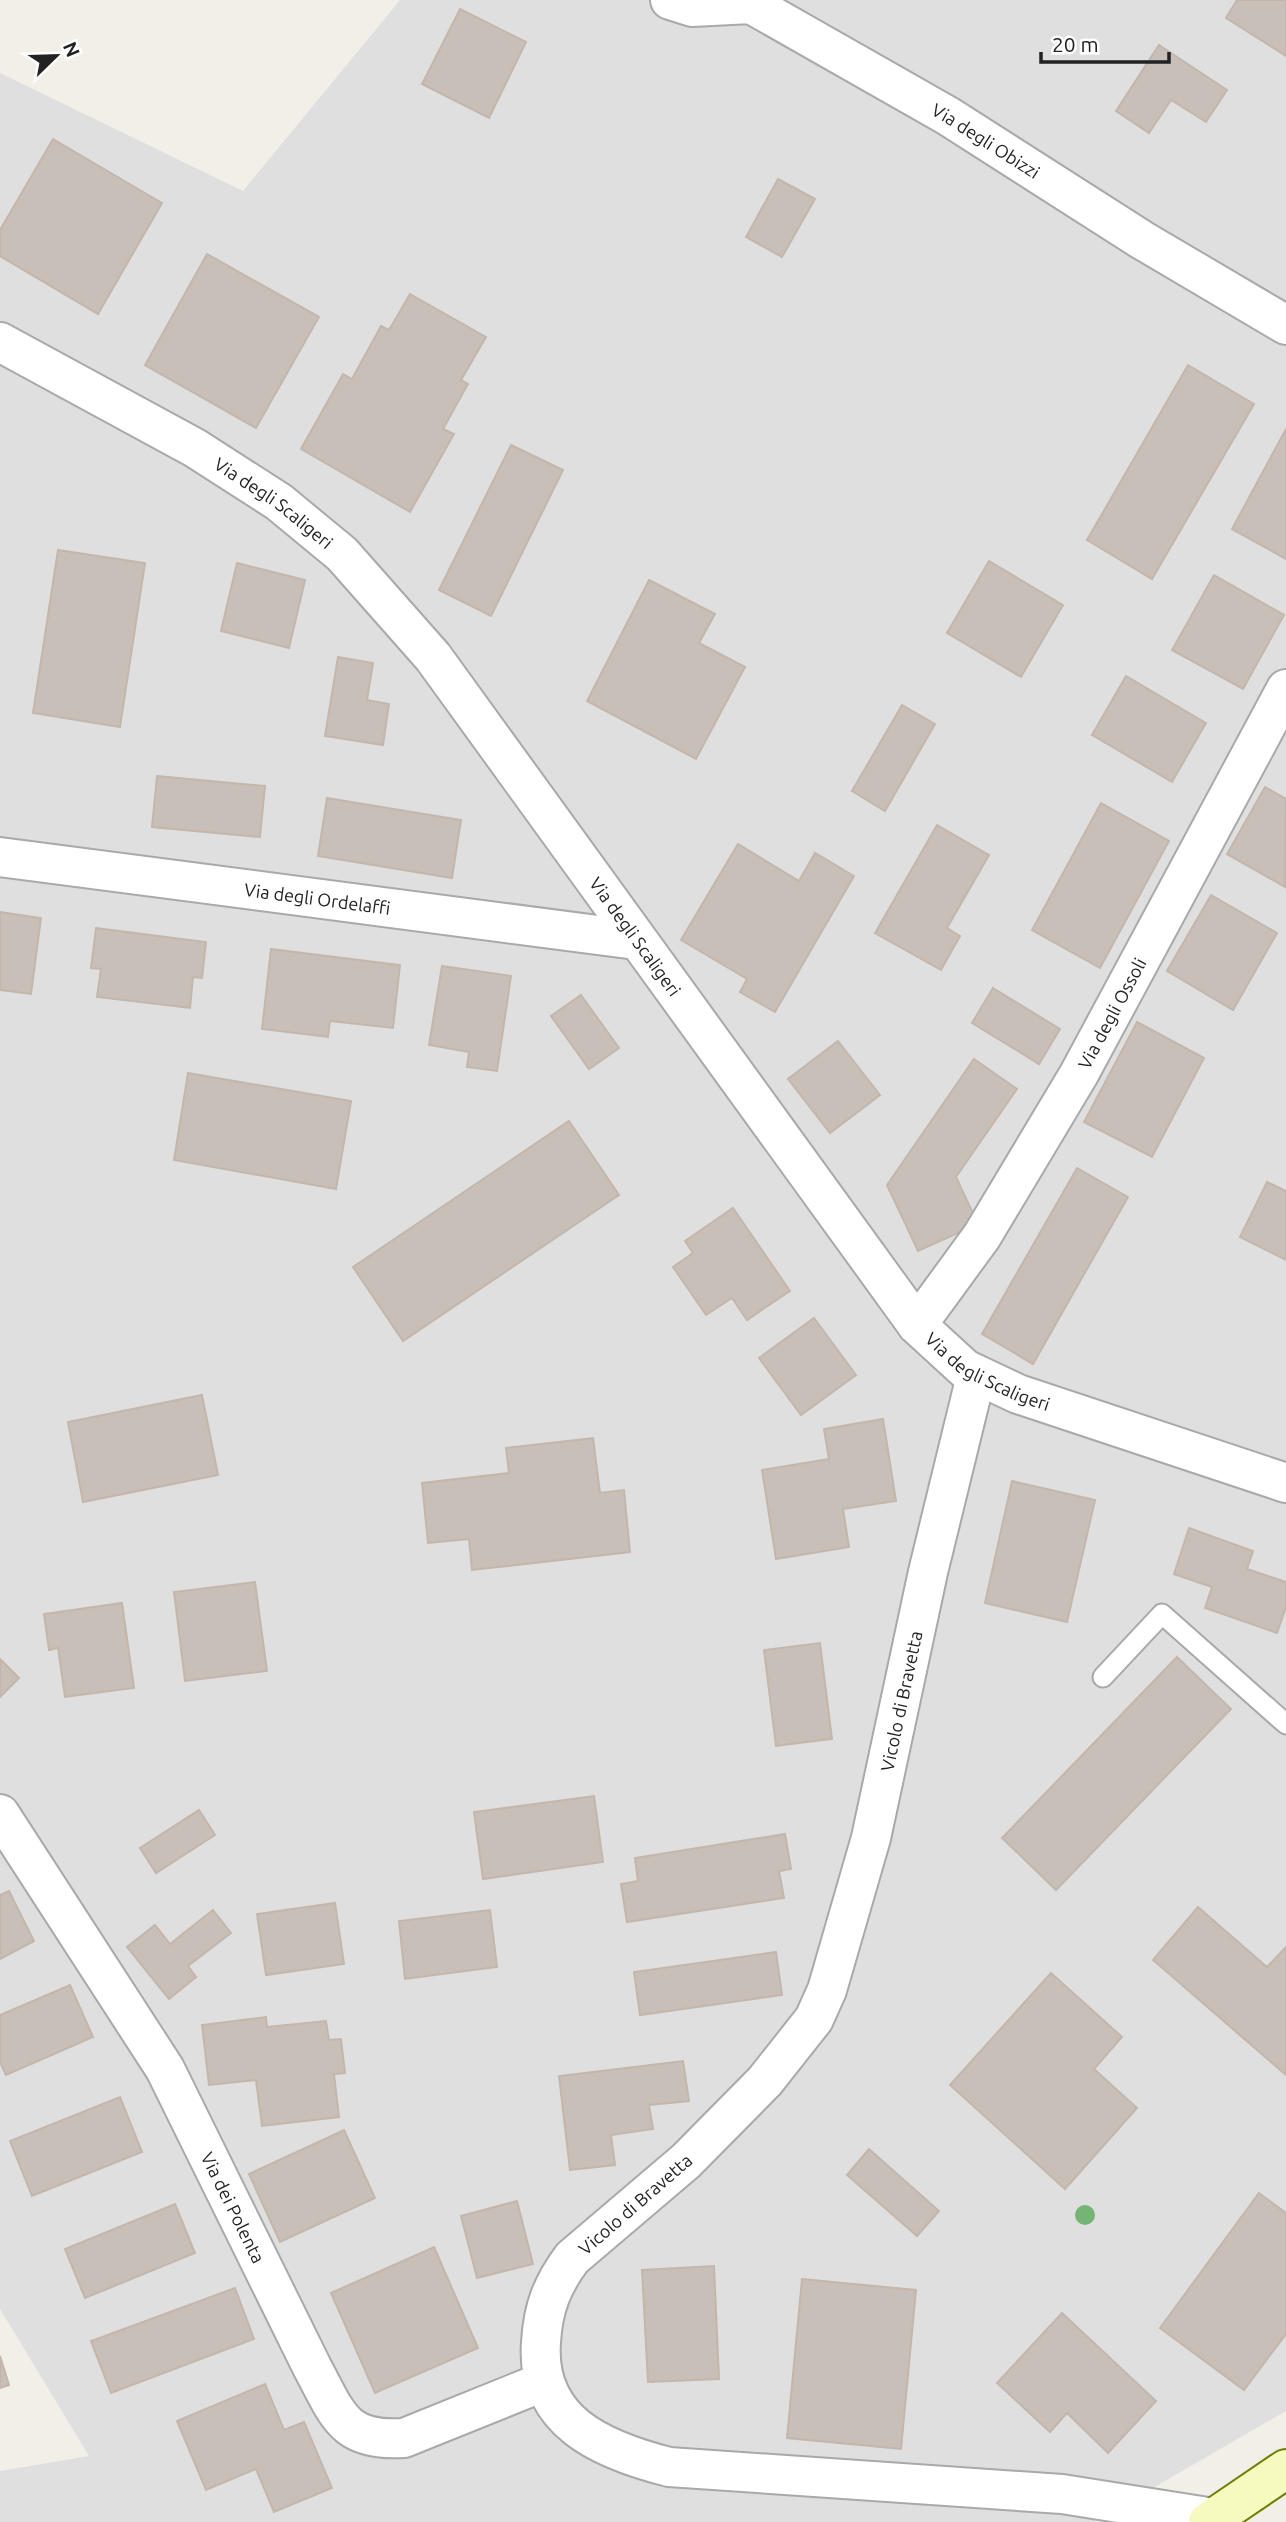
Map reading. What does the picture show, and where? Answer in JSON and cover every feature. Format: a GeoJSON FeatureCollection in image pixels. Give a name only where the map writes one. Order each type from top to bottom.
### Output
{"type":"FeatureCollection","features":[{"type":"Feature","properties":{"kind":"main road"},"geometry":{"type":"LineString","coordinates":[[1211,2520],[1286,2469]]}},
{"type":"Feature","properties":{"kind":"street","name":"Via degli Obizzi"},"geometry":{"type":"LineString","coordinates":[[670,0],[692,7],[751,4],[948,116],[1142,240],[1286,326]]}},
{"type":"Feature","properties":{"kind":"street","name":"Via degli Scaligeri"},"geometry":{"type":"LineString","coordinates":[[0,342],[195,449],[279,502],[342,554],[433,657],[917,1325],[954,1361],[976,1376],[1018,1394],[1286,1483]]}},
{"type":"Feature","properties":{"kind":"street","name":"Via degli Ossoli"},"geometry":{"type":"LineString","coordinates":[[917,1325],[982,1236],[1079,1074],[1286,689]]}},
{"type":"Feature","properties":{"kind":"street","name":"Via degli Ordelaffi"},"geometry":{"type":"LineString","coordinates":[[0,857],[636,940]]}},
{"type":"Feature","properties":{"kind":"street","name":"Vicolo di Bravetta"},"geometry":{"type":"LineString","coordinates":[[976,1376],[928,1572],[871,1838],[827,1990],[814,2019],[765,2081],[686,2161],[572,2259],[560,2275],[545,2306],[542,2322],[540,2348],[543,2382],[559,2412],[584,2434],[619,2452],[668,2467],[1062,2494],[1211,2520]]}},
{"type":"Feature","properties":{"kind":"street","name":"Via dei Polenta"},"geometry":{"type":"LineString","coordinates":[[0,1814],[165,2069],[312,2367],[339,2416],[357,2434],[379,2440],[404,2438],[543,2382]]}},
{"type":"Feature","properties":{"kind":"lane"},"geometry":{"type":"LineString","coordinates":[[1103,1677],[1162,1614],[1286,1724]]}},
{"type":"Feature","properties":{"kind":"shaded area"},"geometry":{"type":"Polygon","coordinates":[[[400,0],[1286,0],[1286,2411],[1094,2522],[0,2522],[0,2471],[89,2456],[0,2309],[0,73],[243,191],[400,0]]]}},
{"type":"Feature","properties":{"kind":"building"},"geometry":{"type":"Polygon","coordinates":[[[1237,0],[1286,0],[1286,56],[1226,18],[1237,0]]]}},
{"type":"Feature","properties":{"kind":"building"},"geometry":{"type":"Polygon","coordinates":[[[460,9],[526,42],[489,118],[422,84],[460,9]]]}},
{"type":"Feature","properties":{"kind":"building"},"geometry":{"type":"Polygon","coordinates":[[[1159,45],[1227,90],[1206,122],[1171,100],[1149,133],[1116,111],[1159,45]]]}},
{"type":"Feature","properties":{"kind":"building"},"geometry":{"type":"Polygon","coordinates":[[[53,139],[162,203],[98,314],[0,256],[0,230],[53,139]]]}},
{"type":"Feature","properties":{"kind":"building"},"geometry":{"type":"Polygon","coordinates":[[[778,179],[815,199],[782,257],[746,237],[778,179]]]}},
{"type":"Feature","properties":{"kind":"building"},"geometry":{"type":"Polygon","coordinates":[[[207,254],[319,317],[256,428],[145,365],[207,254]]]}},
{"type":"Feature","properties":{"kind":"building"},"geometry":{"type":"Polygon","coordinates":[[[410,294],[486,337],[461,380],[468,384],[443,429],[454,434],[410,512],[301,449],[343,374],[352,379],[381,326],[389,330],[410,294]]]}},
{"type":"Feature","properties":{"kind":"building"},"geometry":{"type":"Polygon","coordinates":[[[1188,365],[1254,404],[1152,579],[1087,540],[1188,365]]]}},
{"type":"Feature","properties":{"kind":"building"},"geometry":{"type":"Polygon","coordinates":[[[1286,429],[1286,559],[1232,529],[1286,429]]]}},
{"type":"Feature","properties":{"kind":"building"},"geometry":{"type":"Polygon","coordinates":[[[511,445],[563,470],[491,616],[439,590],[511,445]]]}},
{"type":"Feature","properties":{"kind":"building"},"geometry":{"type":"Polygon","coordinates":[[[58,550],[145,563],[120,727],[33,713],[58,550]]]}},
{"type":"Feature","properties":{"kind":"building"},"geometry":{"type":"Polygon","coordinates":[[[989,561],[1063,605],[1021,677],[947,633],[989,561]]]}},
{"type":"Feature","properties":{"kind":"building"},"geometry":{"type":"Polygon","coordinates":[[[237,563],[305,580],[289,648],[221,631],[237,563]]]}},
{"type":"Feature","properties":{"kind":"building"},"geometry":{"type":"Polygon","coordinates":[[[1214,575],[1284,615],[1243,689],[1172,650],[1214,575]]]}},
{"type":"Feature","properties":{"kind":"building"},"geometry":{"type":"Polygon","coordinates":[[[649,580],[715,614],[699,643],[745,667],[696,759],[587,701],[649,580]]]}},
{"type":"Feature","properties":{"kind":"building"},"geometry":{"type":"Polygon","coordinates":[[[338,657],[373,663],[367,700],[389,704],[383,745],[325,736],[338,657]]]}},
{"type":"Feature","properties":{"kind":"building"},"geometry":{"type":"Polygon","coordinates":[[[1126,676],[1206,723],[1172,782],[1092,735],[1126,676]]]}},
{"type":"Feature","properties":{"kind":"building"},"geometry":{"type":"Polygon","coordinates":[[[902,705],[935,724],[885,811],[852,791],[902,705]]]}},
{"type":"Feature","properties":{"kind":"building"},"geometry":{"type":"Polygon","coordinates":[[[157,776],[265,786],[260,837],[152,827],[157,776]]]}},
{"type":"Feature","properties":{"kind":"building"},"geometry":{"type":"Polygon","coordinates":[[[1265,787],[1286,799],[1285,887],[1227,854],[1265,787]]]}},
{"type":"Feature","properties":{"kind":"building"},"geometry":{"type":"Polygon","coordinates":[[[327,798],[461,820],[452,878],[318,856],[327,798]]]}},
{"type":"Feature","properties":{"kind":"building"},"geometry":{"type":"Polygon","coordinates":[[[1101,803],[1169,841],[1100,968],[1032,930],[1101,803]]]}},
{"type":"Feature","properties":{"kind":"building"},"geometry":{"type":"Polygon","coordinates":[[[937,825],[989,855],[947,928],[960,936],[941,970],[875,933],[937,825]]]}},
{"type":"Feature","properties":{"kind":"building"},"geometry":{"type":"Polygon","coordinates":[[[738,844],[799,881],[815,853],[854,876],[775,1012],[740,992],[747,979],[681,940],[738,844]]]}},
{"type":"Feature","properties":{"kind":"building"},"geometry":{"type":"Polygon","coordinates":[[[1211,895],[1277,933],[1233,1010],[1167,971],[1211,895]]]}},
{"type":"Feature","properties":{"kind":"building"},"geometry":{"type":"Polygon","coordinates":[[[0,912],[41,918],[31,994],[0,990],[0,912]]]}},
{"type":"Feature","properties":{"kind":"building"},"geometry":{"type":"Polygon","coordinates":[[[96,928],[206,942],[202,978],[193,977],[190,1008],[97,997],[101,969],[91,968],[96,928]]]}},
{"type":"Feature","properties":{"kind":"building"},"geometry":{"type":"Polygon","coordinates":[[[271,949],[400,965],[393,1028],[330,1021],[328,1037],[262,1029],[271,949]]]}},
{"type":"Feature","properties":{"kind":"building"},"geometry":{"type":"Polygon","coordinates":[[[442,966],[511,976],[497,1071],[467,1067],[469,1052],[429,1045],[442,966]]]}},
{"type":"Feature","properties":{"kind":"building"},"geometry":{"type":"Polygon","coordinates":[[[993,988],[1060,1029],[1039,1064],[972,1023],[993,988]]]}},
{"type":"Feature","properties":{"kind":"building"},"geometry":{"type":"Polygon","coordinates":[[[581,995],[619,1048],[589,1069],[551,1016],[581,995]]]}},
{"type":"Feature","properties":{"kind":"building"},"geometry":{"type":"Polygon","coordinates":[[[1137,1022],[1204,1058],[1152,1157],[1084,1122],[1137,1022]]]}},
{"type":"Feature","properties":{"kind":"building"},"geometry":{"type":"Polygon","coordinates":[[[838,1041],[880,1095],[830,1133],[788,1079],[838,1041]]]}},
{"type":"Feature","properties":{"kind":"building"},"geometry":{"type":"Polygon","coordinates":[[[974,1059],[1017,1089],[956,1177],[978,1224],[918,1251],[887,1185],[974,1059]]]}},
{"type":"Feature","properties":{"kind":"building"},"geometry":{"type":"Polygon","coordinates":[[[188,1073],[351,1101],[336,1189],[174,1160],[188,1073]]]}},
{"type":"Feature","properties":{"kind":"building"},"geometry":{"type":"Polygon","coordinates":[[[569,1121],[619,1195],[403,1341],[353,1267],[569,1121]]]}},
{"type":"Feature","properties":{"kind":"building"},"geometry":{"type":"Polygon","coordinates":[[[1077,1168],[1128,1197],[1033,1364],[982,1334],[1077,1168]]]}},
{"type":"Feature","properties":{"kind":"building"},"geometry":{"type":"Polygon","coordinates":[[[1267,1182],[1286,1191],[1286,1260],[1240,1237],[1267,1182]]]}},
{"type":"Feature","properties":{"kind":"building"},"geometry":{"type":"Polygon","coordinates":[[[733,1208],[790,1291],[747,1320],[732,1298],[706,1315],[673,1267],[693,1253],[685,1241],[733,1208]]]}},
{"type":"Feature","properties":{"kind":"building"},"geometry":{"type":"Polygon","coordinates":[[[814,1318],[856,1375],[801,1415],[759,1358],[814,1318]]]}},
{"type":"Feature","properties":{"kind":"building"},"geometry":{"type":"Polygon","coordinates":[[[202,1395],[218,1475],[83,1502],[68,1422],[202,1395]]]}},
{"type":"Feature","properties":{"kind":"building"},"geometry":{"type":"Polygon","coordinates":[[[883,1419],[896,1501],[843,1509],[849,1547],[776,1559],[762,1470],[829,1459],[824,1429],[883,1419]]]}},
{"type":"Feature","properties":{"kind":"building"},"geometry":{"type":"Polygon","coordinates":[[[593,1438],[600,1493],[624,1490],[630,1552],[472,1570],[469,1539],[428,1543],[422,1483],[509,1473],[506,1448],[593,1438]]]}},
{"type":"Feature","properties":{"kind":"building"},"geometry":{"type":"Polygon","coordinates":[[[1012,1481],[1095,1500],[1067,1622],[985,1603],[1012,1481]]]}},
{"type":"Feature","properties":{"kind":"building"},"geometry":{"type":"Polygon","coordinates":[[[1189,1528],[1253,1551],[1247,1569],[1286,1582],[1286,1607],[1277,1633],[1205,1608],[1212,1587],[1174,1574],[1189,1528]]]}},
{"type":"Feature","properties":{"kind":"building"},"geometry":{"type":"Polygon","coordinates":[[[255,1582],[267,1671],[185,1681],[174,1592],[255,1582]]]}},
{"type":"Feature","properties":{"kind":"building"},"geometry":{"type":"Polygon","coordinates":[[[122,1603],[134,1688],[65,1697],[58,1648],[49,1650],[44,1614],[122,1603]]]}},
{"type":"Feature","properties":{"kind":"building"},"geometry":{"type":"Polygon","coordinates":[[[820,1643],[832,1739],[776,1746],[764,1650],[820,1643]]]}},
{"type":"Feature","properties":{"kind":"building"},"geometry":{"type":"Polygon","coordinates":[[[1177,1657],[1231,1709],[1056,1890],[1002,1838],[1177,1657]]]}},
{"type":"Feature","properties":{"kind":"building"},"geometry":{"type":"Polygon","coordinates":[[[0,1659],[19,1678],[0,1697],[0,1659]]]}},
{"type":"Feature","properties":{"kind":"building"},"geometry":{"type":"Polygon","coordinates":[[[594,1796],[603,1862],[483,1879],[474,1812],[594,1796]]]}},
{"type":"Feature","properties":{"kind":"building"},"geometry":{"type":"Polygon","coordinates":[[[199,1810],[215,1835],[156,1873],[140,1848],[199,1810]]]}},
{"type":"Feature","properties":{"kind":"building"},"geometry":{"type":"Polygon","coordinates":[[[785,1834],[791,1869],[779,1871],[784,1898],[627,1922],[621,1884],[638,1881],[635,1858],[785,1834]]]}},
{"type":"Feature","properties":{"kind":"building"},"geometry":{"type":"Polygon","coordinates":[[[9,1891],[34,1941],[0,1959],[0,1895],[9,1891]]]}},
{"type":"Feature","properties":{"kind":"building"},"geometry":{"type":"Polygon","coordinates":[[[335,1903],[344,1964],[266,1975],[257,1914],[335,1903]]]}},
{"type":"Feature","properties":{"kind":"building"},"geometry":{"type":"Polygon","coordinates":[[[1198,1907],[1267,1967],[1286,1947],[1286,2075],[1153,1960],[1198,1907]]]}},
{"type":"Feature","properties":{"kind":"building"},"geometry":{"type":"Polygon","coordinates":[[[213,1910],[231,1933],[188,1966],[196,1977],[169,1999],[127,1947],[155,1925],[170,1944],[213,1910]]]}},
{"type":"Feature","properties":{"kind":"building"},"geometry":{"type":"Polygon","coordinates":[[[490,1910],[497,1967],[405,1979],[399,1921],[490,1910]]]}},
{"type":"Feature","properties":{"kind":"building"},"geometry":{"type":"Polygon","coordinates":[[[776,1952],[782,1995],[640,2015],[634,1972],[776,1952]]]}},
{"type":"Feature","properties":{"kind":"building"},"geometry":{"type":"Polygon","coordinates":[[[1051,1973],[1122,2037],[1094,2069],[1137,2108],[1065,2189],[950,2085],[1051,1973]]]}},
{"type":"Feature","properties":{"kind":"building"},"geometry":{"type":"Polygon","coordinates":[[[70,1985],[93,2037],[6,2075],[0,2062],[0,2015],[70,1985]]]}},
{"type":"Feature","properties":{"kind":"building"},"geometry":{"type":"Polygon","coordinates":[[[266,2017],[267,2027],[326,2021],[329,2040],[341,2039],[345,2073],[334,2074],[339,2117],[262,2126],[256,2080],[209,2085],[202,2025],[266,2017]]]}},
{"type":"Feature","properties":{"kind":"building"},"geometry":{"type":"Polygon","coordinates":[[[683,2061],[689,2101],[649,2105],[653,2129],[611,2135],[615,2165],[570,2170],[559,2076],[683,2061]]]}},
{"type":"Feature","properties":{"kind":"building"},"geometry":{"type":"Polygon","coordinates":[[[120,2097],[142,2152],[32,2196],[10,2141],[120,2097]]]}},
{"type":"Feature","properties":{"kind":"building"},"geometry":{"type":"Polygon","coordinates":[[[344,2130],[375,2198],[280,2242],[249,2174],[344,2130]]]}},
{"type":"Feature","properties":{"kind":"building"},"geometry":{"type":"Polygon","coordinates":[[[869,2149],[939,2211],[917,2236],[847,2175],[869,2149]]]}},
{"type":"Feature","properties":{"kind":"building"},"geometry":{"type":"Polygon","coordinates":[[[1259,2193],[1286,2213],[1286,2334],[1244,2390],[1160,2328],[1259,2193]]]}},
{"type":"Feature","properties":{"kind":"building"},"geometry":{"type":"Polygon","coordinates":[[[517,2201],[533,2264],[477,2278],[461,2216],[517,2201]]]}},
{"type":"Feature","properties":{"kind":"building"},"geometry":{"type":"Polygon","coordinates":[[[175,2204],[195,2253],[85,2298],[65,2249],[175,2204]]]}},
{"type":"Feature","properties":{"kind":"building"},"geometry":{"type":"Polygon","coordinates":[[[434,2247],[478,2348],[375,2393],[331,2293],[434,2247]]]}},
{"type":"Feature","properties":{"kind":"building"},"geometry":{"type":"Polygon","coordinates":[[[714,2266],[719,2379],[648,2382],[642,2270],[714,2266]]]}},
{"type":"Feature","properties":{"kind":"building"},"geometry":{"type":"Polygon","coordinates":[[[802,2279],[916,2290],[901,2449],[787,2438],[802,2279]]]}},
{"type":"Feature","properties":{"kind":"building"},"geometry":{"type":"Polygon","coordinates":[[[235,2288],[254,2339],[111,2393],[91,2341],[235,2288]]]}},
{"type":"Feature","properties":{"kind":"building"},"geometry":{"type":"Polygon","coordinates":[[[1062,2313],[1156,2401],[1108,2453],[1067,2413],[1050,2432],[997,2383],[1062,2313]]]}},
{"type":"Feature","properties":{"kind":"building"},"geometry":{"type":"Polygon","coordinates":[[[0,2356],[9,2385],[0,2388],[0,2356]]]}},
{"type":"Feature","properties":{"kind":"building"},"geometry":{"type":"Polygon","coordinates":[[[265,2384],[284,2430],[304,2422],[332,2488],[274,2512],[256,2469],[206,2490],[177,2421],[265,2384]]]}}]}
